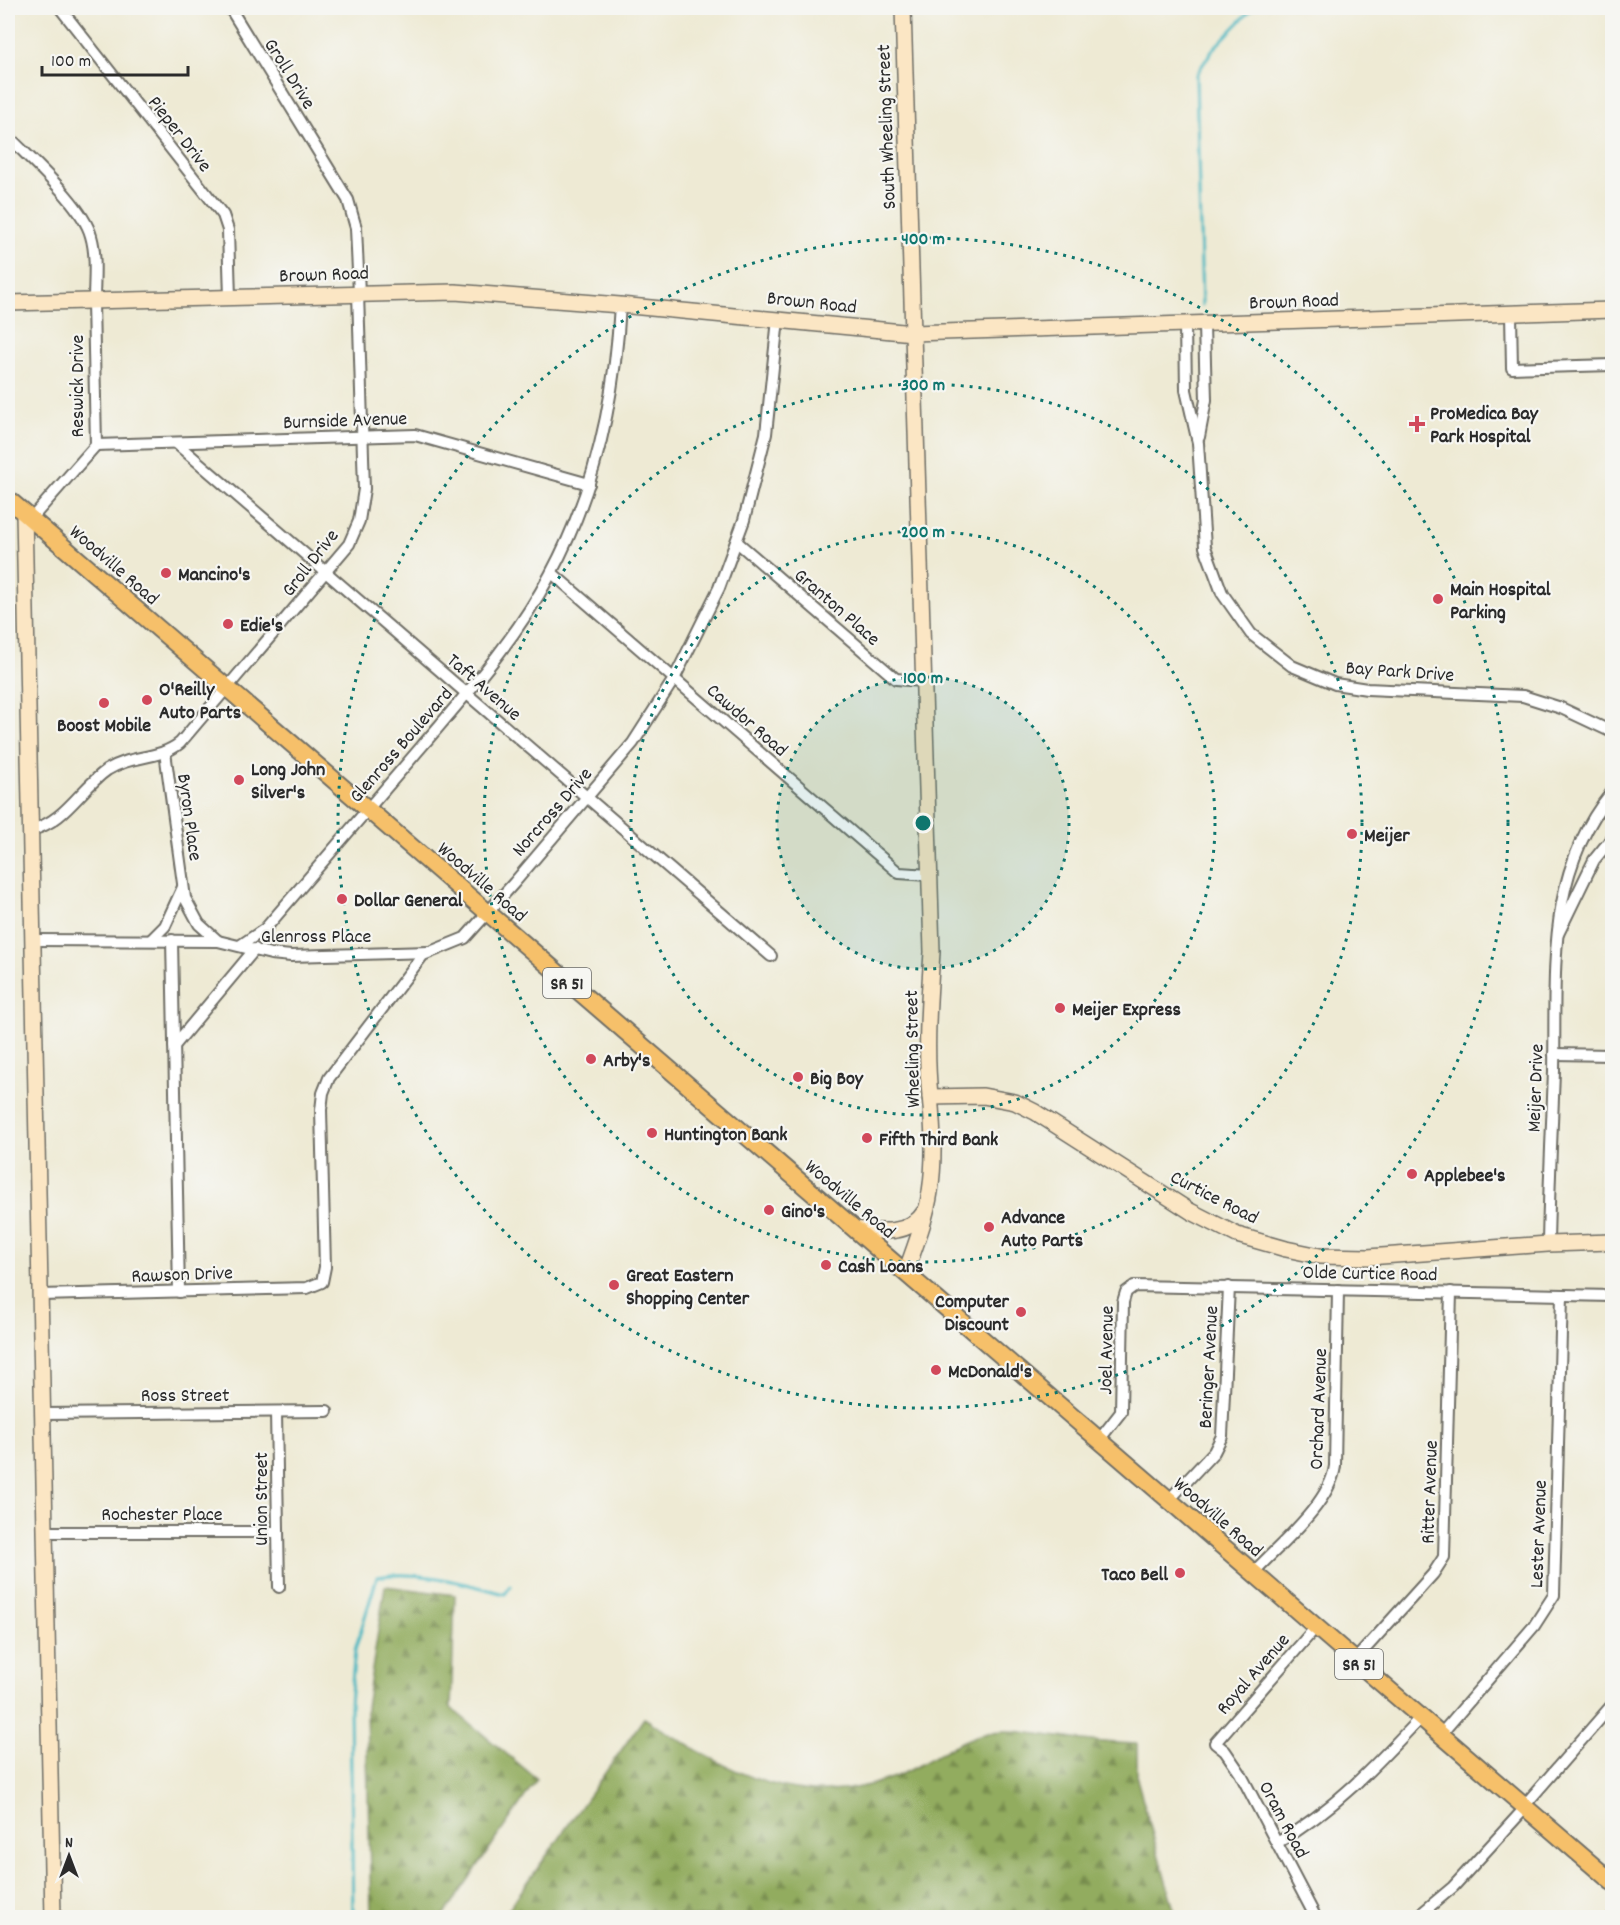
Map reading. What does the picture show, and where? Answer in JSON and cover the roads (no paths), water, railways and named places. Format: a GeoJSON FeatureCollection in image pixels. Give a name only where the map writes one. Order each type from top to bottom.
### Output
{"type":"FeatureCollection","features":[{"type":"Feature","properties":{"kind":"main road","name":"Woodville Road"},"geometry":{"type":"LineString","coordinates":[[8,499],[1420,1717],[1611,1878]]}},
{"type":"Feature","properties":{"kind":"street","name":"Pieper Drive"},"geometry":{"type":"LineString","coordinates":[[60,8],[223,216],[228,230],[230,298]]}},
{"type":"Feature","properties":{"kind":"street","name":"Groll Drive"},"geometry":{"type":"LineString","coordinates":[[31,830],[54,821],[99,777],[117,764],[165,752],[180,743],[346,549],[359,521],[364,489],[363,437],[356,228],[352,209],[230,8]]}},
{"type":"Feature","properties":{"kind":"street","name":"South Wheeling Street"},"geometry":{"type":"LineString","coordinates":[[903,8],[931,929]]}},
{"type":"Feature","properties":{"kind":"street","name":"Reswick Drive"},"geometry":{"type":"LineString","coordinates":[[8,136],[73,204],[87,223],[93,241],[96,445],[27,516]]}},
{"type":"Feature","properties":{"kind":"street","name":"Brown Road"},"geometry":{"type":"LineString","coordinates":[[8,303],[358,293],[485,294],[913,333],[1612,310]]}},
{"type":"Feature","properties":{"kind":"street","name":"Glenross Boulevard"},"geometry":{"type":"LineString","coordinates":[[241,945],[265,929],[467,694],[510,641],[552,573],[589,484],[611,397],[620,305]]}},
{"type":"Feature","properties":{"kind":"street"},"geometry":{"type":"LineString","coordinates":[[1511,314],[1512,368],[1612,365]]}},
{"type":"Feature","properties":{"kind":"street","name":"Norcross Drive"},"geometry":{"type":"LineString","coordinates":[[322,1282],[325,1268],[321,1110],[323,1093],[329,1077],[413,967],[429,952],[459,942],[487,913],[633,743],[674,679],[706,616],[737,542],[766,434],[778,319]]}},
{"type":"Feature","properties":{"kind":"street","name":"Bay Park Drive"},"geometry":{"type":"LineString","coordinates":[[1185,325],[1186,390],[1198,443],[1202,527],[1214,576],[1225,599],[1243,626],[1274,654],[1312,676],[1346,686],[1377,690],[1502,693],[1531,698],[1612,732]]}},
{"type":"Feature","properties":{"kind":"street","name":"Bay Park Drive"},"geometry":{"type":"LineString","coordinates":[[1198,443],[1206,400],[1204,325]]}},
{"type":"Feature","properties":{"kind":"street","name":"Burnside Avenue"},"geometry":{"type":"LineString","coordinates":[[96,445],[422,435],[589,484]]}},
{"type":"Feature","properties":{"kind":"street","name":"Taft Avenue"},"geometry":{"type":"LineString","coordinates":[[176,443],[771,956]]}},
{"type":"Feature","properties":{"kind":"street"},"geometry":{"type":"LineString","coordinates":[[27,516],[33,940],[47,1532],[53,1917]]}},
{"type":"Feature","properties":{"kind":"street","name":"Granton Place"},"geometry":{"type":"LineString","coordinates":[[737,542],[896,679],[922,681]]}},
{"type":"Feature","properties":{"kind":"street","name":"Cawdor Road"},"geometry":{"type":"LineString","coordinates":[[552,573],[899,873],[928,875]]}},
{"type":"Feature","properties":{"kind":"street","name":"Byron Place"},"geometry":{"type":"LineString","coordinates":[[165,752],[183,886],[192,914],[218,941]]}},
{"type":"Feature","properties":{"kind":"street","name":"Meijer Drive"},"geometry":{"type":"LineString","coordinates":[[1548,1244],[1557,934],[1561,898],[1572,859],[1589,824],[1612,792]]}},
{"type":"Feature","properties":{"kind":"street","name":"Meijer Drive"},"geometry":{"type":"LineString","coordinates":[[1557,934],[1564,925],[1594,860],[1612,838]]}},
{"type":"Feature","properties":{"kind":"street","name":"Byron Place"},"geometry":{"type":"LineString","coordinates":[[151,940],[165,927],[183,886]]}},
{"type":"Feature","properties":{"kind":"street","name":"Wheeling Street"},"geometry":{"type":"LineString","coordinates":[[906,1272],[927,1208],[934,1146],[933,1111],[930,1097],[931,929]]}},
{"type":"Feature","properties":{"kind":"street"},"geometry":{"type":"LineString","coordinates":[[33,940],[218,941],[255,949]]}},
{"type":"Feature","properties":{"kind":"street"},"geometry":{"type":"LineString","coordinates":[[172,940],[178,1292]]}},
{"type":"Feature","properties":{"kind":"street","name":"Glenross Place"},"geometry":{"type":"LineString","coordinates":[[174,1046],[255,949],[291,956],[429,952]]}},
{"type":"Feature","properties":{"kind":"street"},"geometry":{"type":"LineString","coordinates":[[1554,1054],[1612,1055]]}},
{"type":"Feature","properties":{"kind":"street","name":"Curtice Road"},"geometry":{"type":"LineString","coordinates":[[930,1097],[991,1096],[1022,1105],[1190,1211],[1238,1234],[1286,1249],[1320,1256],[1368,1257],[1548,1244],[1612,1242]]}},
{"type":"Feature","properties":{"kind":"street"},"geometry":{"type":"LineString","coordinates":[[855,1229],[885,1232],[897,1230],[913,1223],[927,1208]]}},
{"type":"Feature","properties":{"kind":"street","name":"Rawson Drive"},"geometry":{"type":"LineString","coordinates":[[42,1295],[306,1288],[322,1282]]}},
{"type":"Feature","properties":{"kind":"street","name":"Olde Curtice Road"},"geometry":{"type":"LineString","coordinates":[[1128,1290],[1139,1285],[1612,1296]]}},
{"type":"Feature","properties":{"kind":"street","name":"Beringer Avenue"},"geometry":{"type":"LineString","coordinates":[[1168,1500],[1221,1442],[1224,1421],[1229,1287]]}},
{"type":"Feature","properties":{"kind":"street","name":"Joel Avenue"},"geometry":{"type":"LineString","coordinates":[[1100,1440],[1121,1412],[1123,1306],[1128,1290]]}},
{"type":"Feature","properties":{"kind":"street","name":"Orchard Avenue"},"geometry":{"type":"LineString","coordinates":[[1253,1573],[1322,1498],[1332,1481],[1335,1466],[1338,1290]]}},
{"type":"Feature","properties":{"kind":"street","name":"Ritter Avenue"},"geometry":{"type":"LineString","coordinates":[[1355,1660],[1426,1581],[1444,1557],[1451,1292]]}},
{"type":"Feature","properties":{"kind":"street","name":"Lester Avenue"},"geometry":{"type":"LineString","coordinates":[[1441,1734],[1534,1626],[1554,1595],[1562,1295]]}},
{"type":"Feature","properties":{"kind":"street","name":"Union Street"},"geometry":{"type":"LineString","coordinates":[[276,1412],[279,1587]]}},
{"type":"Feature","properties":{"kind":"street","name":"Ross Street"},"geometry":{"type":"LineString","coordinates":[[44,1414],[327,1412]]}},
{"type":"Feature","properties":{"kind":"street","name":"Rochester Place"},"geometry":{"type":"LineString","coordinates":[[47,1532],[278,1532]]}},
{"type":"Feature","properties":{"kind":"street","name":"Royal Avenue"},"geometry":{"type":"LineString","coordinates":[[1215,1743],[1316,1627]]}},
{"type":"Feature","properties":{"kind":"street"},"geometry":{"type":"LineString","coordinates":[[1416,1917],[1464,1875],[1612,1705]]}},
{"type":"Feature","properties":{"kind":"street"},"geometry":{"type":"LineString","coordinates":[[1277,1843],[1314,1821],[1349,1792],[1420,1717]]}},
{"type":"Feature","properties":{"kind":"street","name":"Oram Road"},"geometry":{"type":"LineString","coordinates":[[1215,1743],[1225,1752],[1240,1773],[1316,1917]]}},
{"type":"Feature","properties":{"kind":"waterway"},"geometry":{"type":"LineString","coordinates":[[1202,305],[1196,75],[1213,49],[1253,8]]}},
{"type":"Feature","properties":{"kind":"waterway"},"geometry":{"type":"LineString","coordinates":[[353,1918],[350,1703],[355,1650],[377,1577],[425,1576],[505,1594],[511,1586]]}},
{"type":"Feature","properties":{"kind":"place","name":"ProMedica Bay Park Hospital"},"geometry":{"type":"Point","coordinates":[1417,424]}},
{"type":"Feature","properties":{"kind":"place","name":"Mancino's"},"geometry":{"type":"Point","coordinates":[166,573]}},
{"type":"Feature","properties":{"kind":"place","name":"Main Hospital Parking"},"geometry":{"type":"Point","coordinates":[1438,599]}},
{"type":"Feature","properties":{"kind":"place","name":"Edie's"},"geometry":{"type":"Point","coordinates":[228,624]}},
{"type":"Feature","properties":{"kind":"place","name":"O'Reilly Auto Parts"},"geometry":{"type":"Point","coordinates":[147,700]}},
{"type":"Feature","properties":{"kind":"place","name":"Boost Mobile"},"geometry":{"type":"Point","coordinates":[104,703]}},
{"type":"Feature","properties":{"kind":"place","name":"Long John Silver's"},"geometry":{"type":"Point","coordinates":[239,780]}},
{"type":"Feature","properties":{"kind":"place","name":"Meijer"},"geometry":{"type":"Point","coordinates":[1352,834]}},
{"type":"Feature","properties":{"kind":"place","name":"Dollar General"},"geometry":{"type":"Point","coordinates":[342,899]}},
{"type":"Feature","properties":{"kind":"place","name":"Meijer Express"},"geometry":{"type":"Point","coordinates":[1060,1008]}},
{"type":"Feature","properties":{"kind":"place","name":"Arby's"},"geometry":{"type":"Point","coordinates":[591,1059]}},
{"type":"Feature","properties":{"kind":"place","name":"Big Boy"},"geometry":{"type":"Point","coordinates":[798,1077]}},
{"type":"Feature","properties":{"kind":"place","name":"Huntington Bank"},"geometry":{"type":"Point","coordinates":[652,1133]}},
{"type":"Feature","properties":{"kind":"place","name":"Fifth Third Bank"},"geometry":{"type":"Point","coordinates":[867,1138]}},
{"type":"Feature","properties":{"kind":"place","name":"Applebee's"},"geometry":{"type":"Point","coordinates":[1412,1174]}},
{"type":"Feature","properties":{"kind":"place","name":"Gino's"},"geometry":{"type":"Point","coordinates":[769,1210]}},
{"type":"Feature","properties":{"kind":"place","name":"Advance Auto Parts"},"geometry":{"type":"Point","coordinates":[989,1227]}},
{"type":"Feature","properties":{"kind":"place","name":"Cash Loans"},"geometry":{"type":"Point","coordinates":[826,1265]}},
{"type":"Feature","properties":{"kind":"place","name":"Great Eastern Shopping Center"},"geometry":{"type":"Point","coordinates":[614,1285]}},
{"type":"Feature","properties":{"kind":"place","name":"Computer Discount"},"geometry":{"type":"Point","coordinates":[1021,1312]}},
{"type":"Feature","properties":{"kind":"place","name":"McDonald's"},"geometry":{"type":"Point","coordinates":[936,1370]}},
{"type":"Feature","properties":{"kind":"place","name":"Taco Bell"},"geometry":{"type":"Point","coordinates":[1180,1573]}}]}
